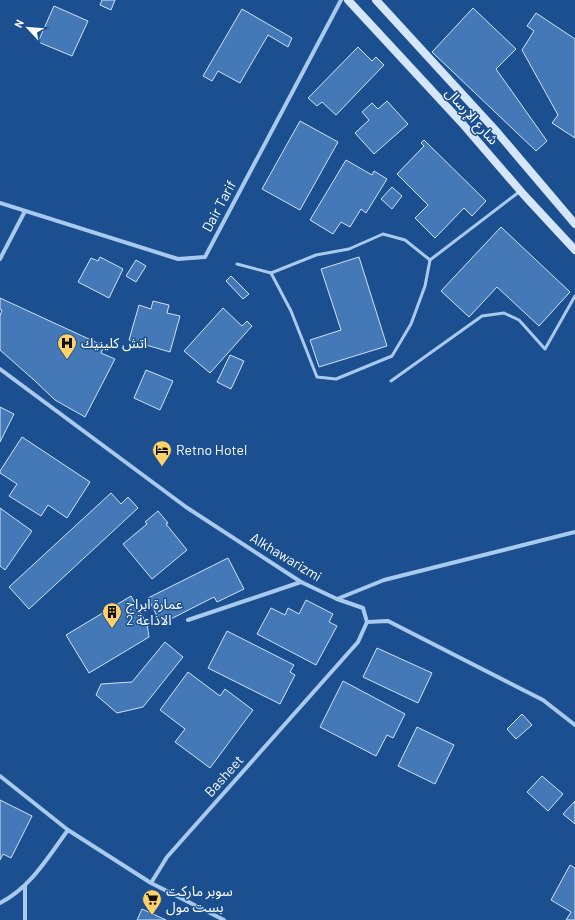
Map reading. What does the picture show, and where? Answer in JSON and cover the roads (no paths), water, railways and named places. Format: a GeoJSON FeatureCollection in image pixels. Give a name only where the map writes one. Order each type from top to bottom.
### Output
{"type":"FeatureCollection","features":[{"type":"Feature","properties":{"kind":"main road","name":"شارع الإرسال"},"geometry":{"type":"LineString","coordinates":[[348,0],[461,122],[575,250]]}},
{"type":"Feature","properties":{"kind":"main road","name":"شارع الإرسال"},"geometry":{"type":"LineString","coordinates":[[376,0],[497,132],[575,224]]}},
{"type":"Feature","properties":{"kind":"street","name":"Dair Tarif"},"geometry":{"type":"LineString","coordinates":[[25,211],[178,259],[205,257],[340,0]]}},
{"type":"Feature","properties":{"kind":"street"},"geometry":{"type":"LineString","coordinates":[[0,203],[25,211],[0,260]]}},
{"type":"Feature","properties":{"kind":"street","name":"Alkhawarizmi"},"geometry":{"type":"LineString","coordinates":[[0,369],[186,507],[301,582],[337,599],[363,608],[367,622]]}},
{"type":"Feature","properties":{"kind":"street"},"geometry":{"type":"LineString","coordinates":[[337,599],[384,580],[575,532]]}},
{"type":"Feature","properties":{"kind":"street"},"geometry":{"type":"LineString","coordinates":[[188,620],[301,582]]}},
{"type":"Feature","properties":{"kind":"street"},"geometry":{"type":"LineString","coordinates":[[367,622],[388,621],[543,700],[575,725]]}},
{"type":"Feature","properties":{"kind":"street","name":"Basheet"},"geometry":{"type":"LineString","coordinates":[[151,883],[167,857],[358,642],[367,622]]}},
{"type":"Feature","properties":{"kind":"street"},"geometry":{"type":"LineString","coordinates":[[0,776],[68,830],[151,883],[224,920]]}},
{"type":"Feature","properties":{"kind":"street"},"geometry":{"type":"LineString","coordinates":[[0,903],[12,897],[25,886],[36,874],[68,830]]}},
{"type":"Feature","properties":{"kind":"street"},"geometry":{"type":"LineString","coordinates":[[25,886],[25,920]]}},
{"type":"Feature","properties":{"kind":"lane"},"geometry":{"type":"LineString","coordinates":[[271,273],[291,311],[317,377],[336,379],[392,356],[411,324],[425,286],[430,260],[520,190]]}},
{"type":"Feature","properties":{"kind":"lane"},"geometry":{"type":"LineString","coordinates":[[237,264],[271,273],[316,254],[349,249],[384,234],[405,240],[430,260]]}},
{"type":"Feature","properties":{"kind":"lane"},"geometry":{"type":"LineString","coordinates":[[391,381],[482,316],[504,314],[519,320],[545,349],[575,296]]}},
{"type":"Feature","properties":{"kind":"place","name":"اتش كلينيك"},"geometry":{"type":"Point","coordinates":[67,360]}},
{"type":"Feature","properties":{"kind":"place","name":"Retno Hotel"},"geometry":{"type":"Point","coordinates":[162,467]}},
{"type":"Feature","properties":{"kind":"place","name":"عمارة ابراج الاذاعة 2"},"geometry":{"type":"Point","coordinates":[112,629]}},
{"type":"Feature","properties":{"kind":"place","name":"سوبر ماركت بست مول"},"geometry":{"type":"Point","coordinates":[152,916]}}]}
